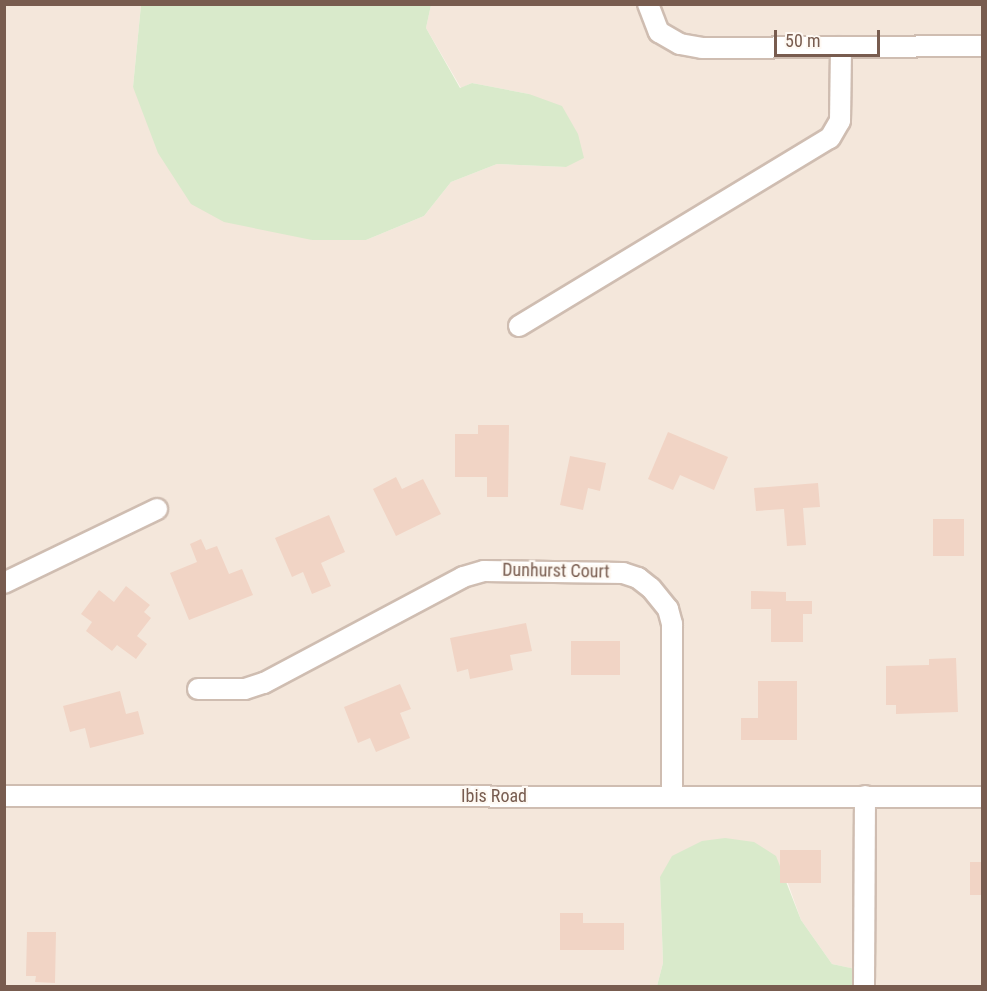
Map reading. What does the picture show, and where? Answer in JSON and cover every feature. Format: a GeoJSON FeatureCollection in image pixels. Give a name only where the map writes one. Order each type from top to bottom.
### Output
{"type":"FeatureCollection","features":[{"type":"Feature","properties":{"kind":"street"},"geometry":{"type":"LineString","coordinates":[[648,4],[659,32],[680,44],[702,48],[982,45]]}},
{"type":"Feature","properties":{"kind":"street"},"geometry":{"type":"LineString","coordinates":[[519,326],[830,138],[840,121],[841,47]]}},
{"type":"Feature","properties":{"kind":"street"},"geometry":{"type":"LineString","coordinates":[[4,583],[157,509]]}},
{"type":"Feature","properties":{"kind":"street","name":"Dunhurst Court"},"geometry":{"type":"LineString","coordinates":[[198,689],[245,689],[264,683],[463,577],[484,571],[623,573],[651,588],[668,609],[672,624],[672,796]]}},
{"type":"Feature","properties":{"kind":"street","name":"Ibis Road"},"geometry":{"type":"LineString","coordinates":[[4,796],[982,796]]}},
{"type":"Feature","properties":{"kind":"street"},"geometry":{"type":"LineString","coordinates":[[864,987],[865,796]]}},
{"type":"Feature","properties":{"kind":"shaded area"},"geometry":{"type":"Polygon","coordinates":[[[4,5],[141,5],[133,87],[312,240],[366,240],[424,216],[451,182],[497,164],[566,167],[529,94],[472,83],[461,88],[426,28],[431,5],[982,5],[982,788],[5,788],[4,5]]]}},
{"type":"Feature","properties":{"kind":"shaded area"},"geometry":{"type":"Polygon","coordinates":[[[4,804],[982,805],[982,986],[874,986],[873,973],[832,964],[801,920],[786,878],[660,877],[663,963],[657,986],[5,986],[4,804]]]}},
{"type":"Feature","properties":{"kind":"green space"},"geometry":{"type":"Polygon","coordinates":[[[141,5],[431,5],[426,28],[460,88],[472,83],[529,94],[562,106],[578,134],[584,158],[566,167],[497,164],[451,182],[424,216],[366,240],[312,240],[224,222],[191,204],[158,153],[133,87],[141,5]]]}},
{"type":"Feature","properties":{"kind":"green space"},"geometry":{"type":"Polygon","coordinates":[[[725,838],[754,842],[776,856],[801,920],[832,964],[874,973],[874,986],[657,986],[663,963],[660,877],[672,856],[702,841],[725,838]]]}},
{"type":"Feature","properties":{"kind":"building"},"geometry":{"type":"Polygon","coordinates":[[[478,425],[509,425],[508,497],[487,497],[487,477],[455,477],[455,434],[478,434],[478,425]]]}},
{"type":"Feature","properties":{"kind":"building"},"geometry":{"type":"Polygon","coordinates":[[[668,432],[728,457],[714,490],[680,475],[673,490],[648,479],[668,432]]]}},
{"type":"Feature","properties":{"kind":"building"},"geometry":{"type":"Polygon","coordinates":[[[570,456],[606,463],[600,491],[588,488],[583,510],[560,505],[570,456]]]}},
{"type":"Feature","properties":{"kind":"building"},"geometry":{"type":"Polygon","coordinates":[[[396,477],[402,489],[423,479],[441,514],[396,536],[373,489],[396,477]]]}},
{"type":"Feature","properties":{"kind":"building"},"geometry":{"type":"Polygon","coordinates":[[[818,483],[820,507],[803,508],[806,545],[787,546],[784,509],[756,511],[754,488],[818,483]]]}},
{"type":"Feature","properties":{"kind":"building"},"geometry":{"type":"Polygon","coordinates":[[[329,515],[345,552],[321,563],[331,586],[312,594],[303,572],[292,577],[275,538],[329,515]]]}},
{"type":"Feature","properties":{"kind":"building"},"geometry":{"type":"Polygon","coordinates":[[[933,519],[964,519],[964,556],[933,556],[933,519]]]}},
{"type":"Feature","properties":{"kind":"building"},"geometry":{"type":"Polygon","coordinates":[[[201,539],[206,550],[217,546],[229,574],[242,569],[253,595],[189,620],[170,573],[197,562],[190,544],[201,539]]]}},
{"type":"Feature","properties":{"kind":"building"},"geometry":{"type":"Polygon","coordinates":[[[126,586],[150,605],[144,612],[151,618],[137,636],[147,644],[136,659],[117,645],[112,651],[86,631],[92,622],[81,614],[99,590],[114,602],[126,586]]]}},
{"type":"Feature","properties":{"kind":"building"},"geometry":{"type":"Polygon","coordinates":[[[751,591],[786,592],[786,601],[812,601],[812,614],[803,614],[803,642],[771,642],[771,609],[751,609],[751,591]]]}},
{"type":"Feature","properties":{"kind":"building"},"geometry":{"type":"Polygon","coordinates":[[[526,623],[532,651],[510,655],[513,670],[470,679],[468,669],[457,672],[450,638],[526,623]]]}},
{"type":"Feature","properties":{"kind":"building"},"geometry":{"type":"Polygon","coordinates":[[[571,641],[620,641],[620,675],[571,675],[571,641]]]}},
{"type":"Feature","properties":{"kind":"building"},"geometry":{"type":"Polygon","coordinates":[[[956,658],[958,712],[896,714],[896,705],[886,705],[886,666],[929,665],[929,659],[956,658]]]}},
{"type":"Feature","properties":{"kind":"building"},"geometry":{"type":"Polygon","coordinates":[[[758,681],[797,681],[797,740],[741,740],[741,718],[758,718],[758,681]]]}},
{"type":"Feature","properties":{"kind":"building"},"geometry":{"type":"Polygon","coordinates":[[[400,684],[411,709],[400,713],[410,738],[376,752],[370,738],[358,743],[344,707],[400,684]]]}},
{"type":"Feature","properties":{"kind":"building"},"geometry":{"type":"Polygon","coordinates":[[[120,691],[126,714],[138,711],[144,734],[90,748],[85,728],[70,732],[63,706],[120,691]]]}},
{"type":"Feature","properties":{"kind":"building"},"geometry":{"type":"Polygon","coordinates":[[[780,850],[821,850],[821,883],[780,883],[780,850]]]}},
{"type":"Feature","properties":{"kind":"building"},"geometry":{"type":"Polygon","coordinates":[[[970,862],[982,862],[982,895],[970,895],[970,862]]]}},
{"type":"Feature","properties":{"kind":"building"},"geometry":{"type":"Polygon","coordinates":[[[560,913],[583,913],[583,923],[624,923],[624,950],[560,950],[560,913]]]}},
{"type":"Feature","properties":{"kind":"building"},"geometry":{"type":"Polygon","coordinates":[[[27,932],[56,932],[55,983],[35,982],[36,976],[26,976],[27,932]]]}}]}
